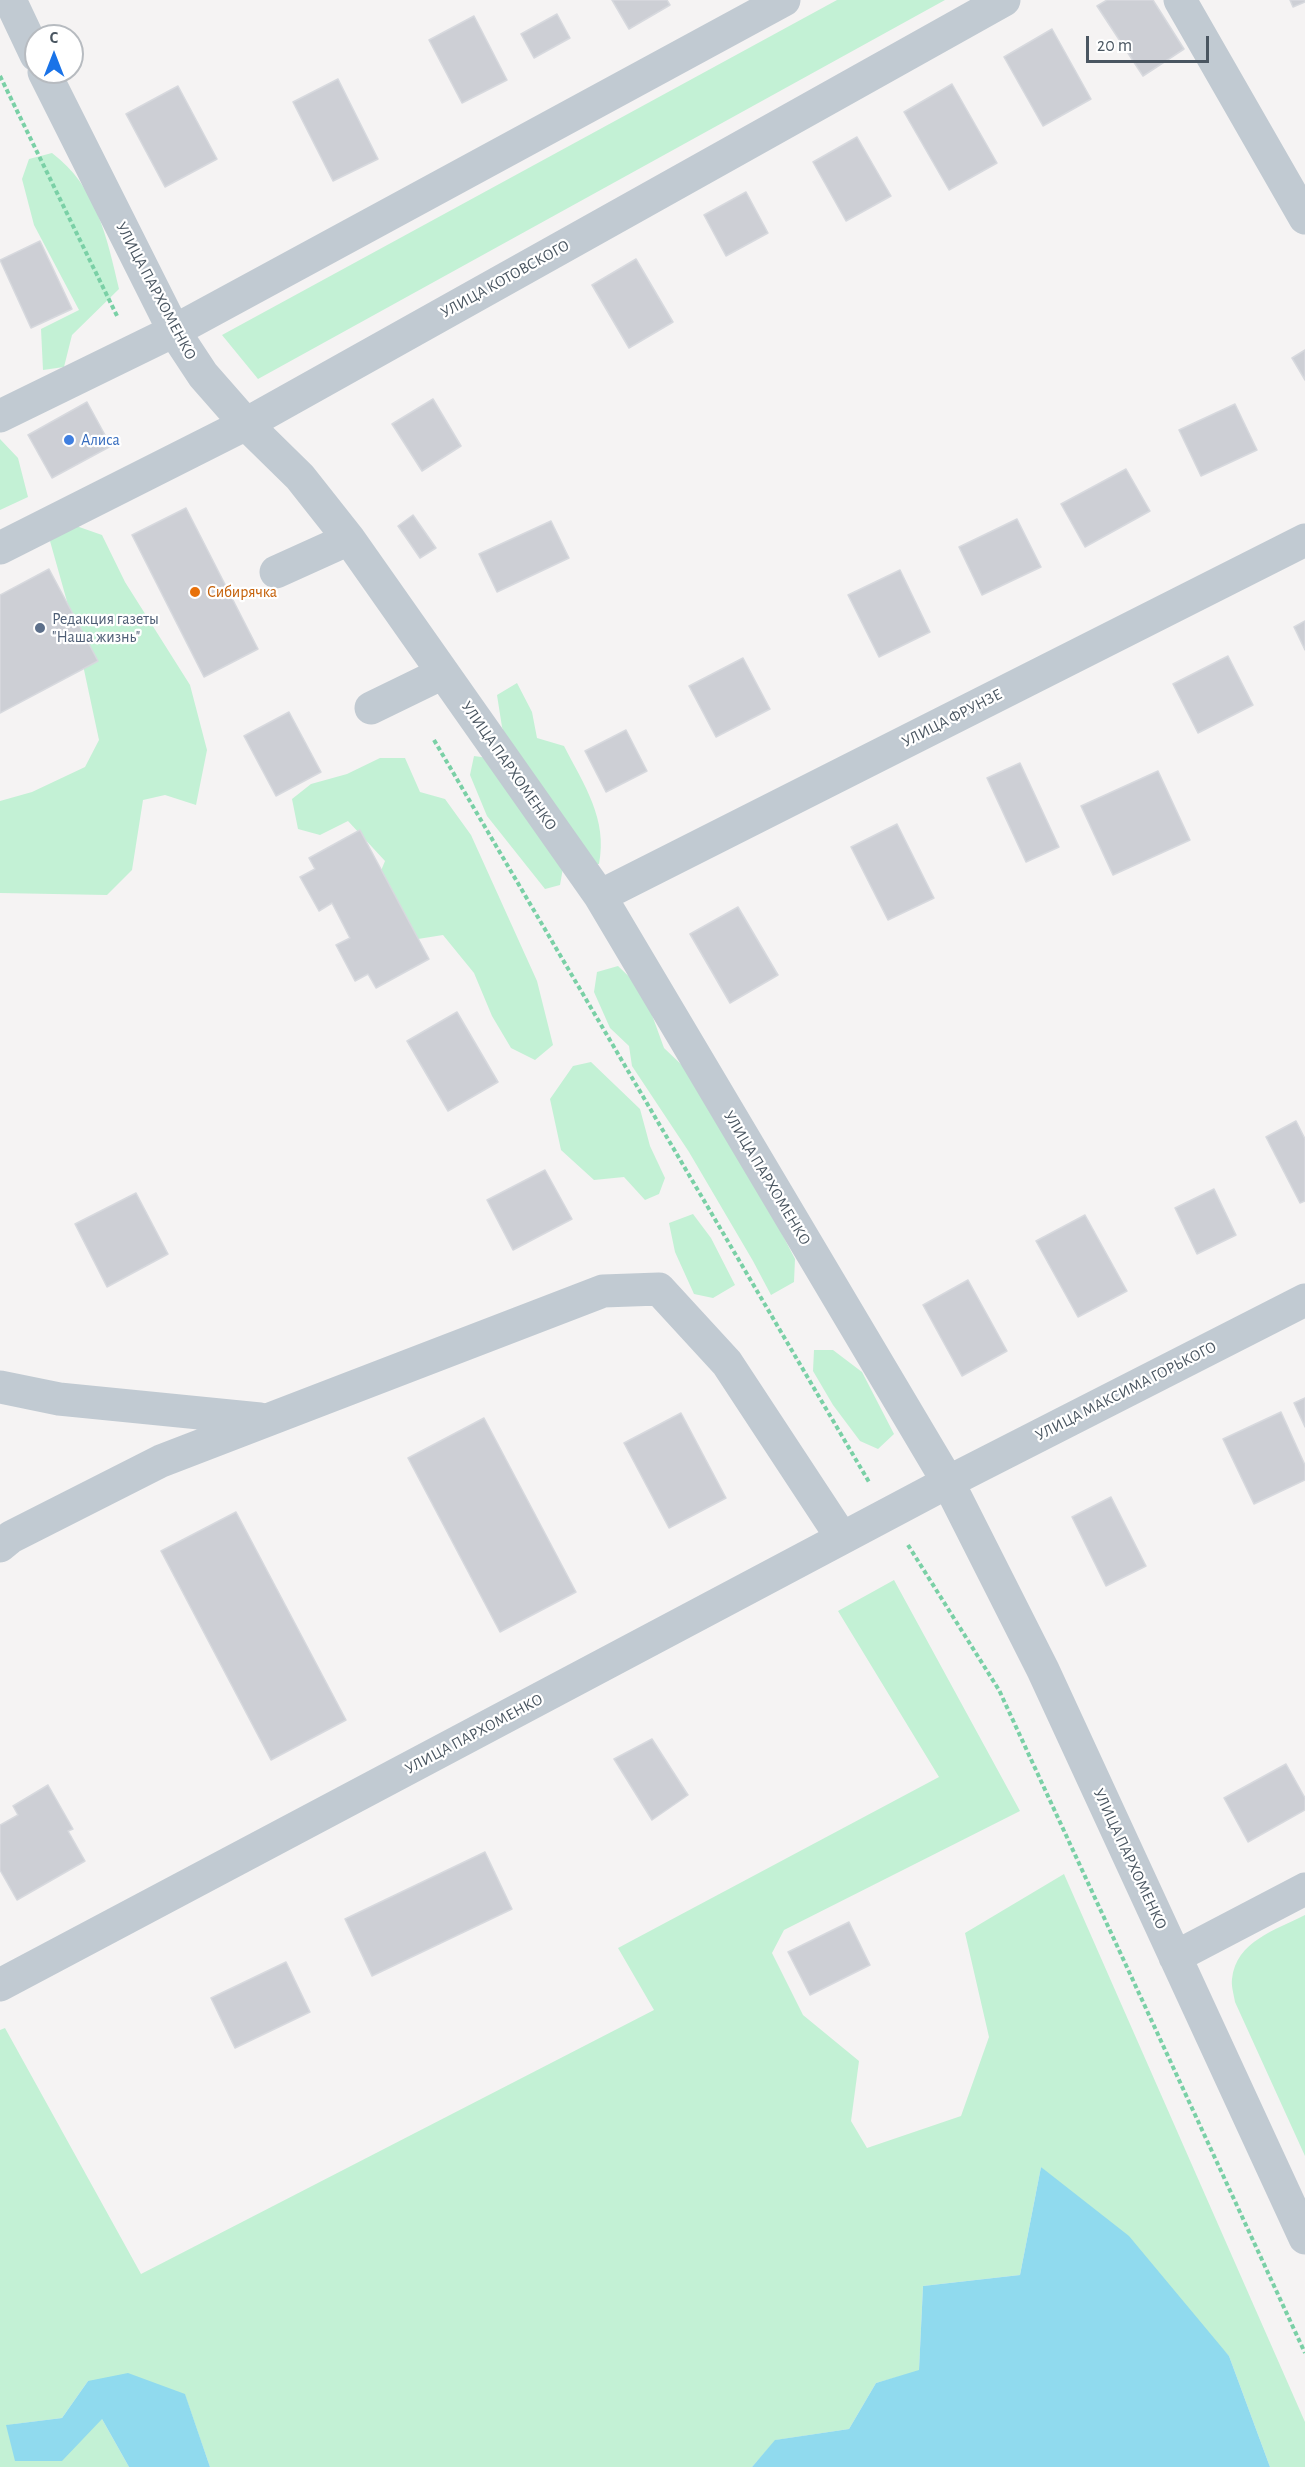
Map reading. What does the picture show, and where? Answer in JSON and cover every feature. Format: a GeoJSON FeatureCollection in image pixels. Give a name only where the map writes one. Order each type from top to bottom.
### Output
{"type":"FeatureCollection","features":[{"type":"Feature","properties":{"kind":"street"},"geometry":{"type":"LineString","coordinates":[[10,0],[24,30]]}},
{"type":"Feature","properties":{"kind":"street"},"geometry":{"type":"LineString","coordinates":[[0,416],[174,331],[784,0]]}},
{"type":"Feature","properties":{"kind":"street","name":"УЛИЦА КОТОВСКОГО"},"geometry":{"type":"LineString","coordinates":[[0,548],[246,424],[1004,0]]}},
{"type":"Feature","properties":{"kind":"street"},"geometry":{"type":"LineString","coordinates":[[1180,0],[1305,218]]}},
{"type":"Feature","properties":{"kind":"street","name":"УЛИЦА ПАРХОМЕНКО"},"geometry":{"type":"LineString","coordinates":[[50,84],[174,331],[192,379],[246,424],[300,477],[349,539],[600,896],[948,1482],[1043,1670],[1305,2238]]}},
{"type":"Feature","properties":{"kind":"street"},"geometry":{"type":"LineString","coordinates":[[276,572],[349,539]]}},
{"type":"Feature","properties":{"kind":"street","name":"УЛИЦА ФРУНЗЕ"},"geometry":{"type":"LineString","coordinates":[[600,896],[1305,540]]}},
{"type":"Feature","properties":{"kind":"street"},"geometry":{"type":"LineString","coordinates":[[371,708],[443,673]]}},
{"type":"Feature","properties":{"kind":"street"},"geometry":{"type":"LineString","coordinates":[[0,1546],[11,1537],[161,1461],[603,1291],[659,1289],[727,1363],[842,1538]]}},
{"type":"Feature","properties":{"kind":"street","name":"УЛИЦА МАКСИМА ГОРЬКОГО"},"geometry":{"type":"LineString","coordinates":[[948,1482],[1305,1300]]}},
{"type":"Feature","properties":{"kind":"street"},"geometry":{"type":"LineString","coordinates":[[0,1387],[59,1400],[267,1420]]}},
{"type":"Feature","properties":{"kind":"street","name":"УЛИЦА ПАРХОМЕНКО"},"geometry":{"type":"LineString","coordinates":[[0,1985],[948,1482]]}},
{"type":"Feature","properties":{"kind":"street"},"geometry":{"type":"LineString","coordinates":[[1176,1957],[1305,1889]]}},
{"type":"Feature","properties":{"kind":"path"},"geometry":{"type":"LineString","coordinates":[[0,76],[134,350]]}},
{"type":"Feature","properties":{"kind":"green space"},"geometry":{"type":"Polygon","coordinates":[[[837,0],[945,0],[258,379],[222,335],[837,0]]]}},
{"type":"Feature","properties":{"kind":"green space"},"geometry":{"type":"Polygon","coordinates":[[[52,153],[79,181],[98,214],[110,250],[119,289],[72,335],[64,367],[43,370],[41,329],[79,310],[34,225],[22,179],[29,159],[52,153]]]}},
{"type":"Feature","properties":{"kind":"green space"},"geometry":{"type":"Polygon","coordinates":[[[0,439],[18,458],[28,497],[0,510],[0,439]]]}},
{"type":"Feature","properties":{"kind":"green space"},"geometry":{"type":"Polygon","coordinates":[[[62,521],[102,535],[125,582],[190,685],[207,750],[196,805],[165,795],[143,800],[132,870],[107,895],[0,893],[0,801],[32,792],[85,767],[99,740],[77,637],[50,541],[62,521]]]}},
{"type":"Feature","properties":{"kind":"green space"},"geometry":{"type":"Polygon","coordinates":[[[517,683],[532,712],[537,738],[564,746],[592,803],[600,832],[599,864],[563,868],[560,885],[545,889],[487,816],[470,775],[474,756],[488,758],[510,752],[502,727],[497,695],[517,683]]]}},
{"type":"Feature","properties":{"kind":"green space"},"geometry":{"type":"Polygon","coordinates":[[[380,758],[405,758],[420,792],[445,799],[471,835],[537,981],[553,1045],[535,1060],[511,1048],[492,1016],[474,973],[443,935],[399,942],[373,890],[385,861],[348,821],[320,835],[298,829],[292,799],[311,784],[347,774],[380,758]]]}},
{"type":"Feature","properties":{"kind":"green space"},"geometry":{"type":"Polygon","coordinates":[[[618,966],[643,990],[664,1048],[707,1089],[795,1259],[794,1282],[771,1295],[689,1152],[632,1066],[629,1046],[610,1028],[594,992],[597,972],[618,966]]]}},
{"type":"Feature","properties":{"kind":"green space"},"geometry":{"type":"Polygon","coordinates":[[[591,1062],[640,1109],[650,1146],[665,1178],[659,1194],[645,1200],[624,1177],[594,1180],[561,1150],[550,1099],[573,1066],[591,1062]]]}},
{"type":"Feature","properties":{"kind":"green space"},"geometry":{"type":"Polygon","coordinates":[[[693,1214],[711,1238],[735,1285],[713,1298],[694,1294],[675,1252],[669,1223],[693,1214]]]}},
{"type":"Feature","properties":{"kind":"green space"},"geometry":{"type":"Polygon","coordinates":[[[814,1350],[833,1350],[862,1372],[894,1434],[878,1449],[860,1441],[833,1405],[813,1371],[814,1350]]]}},
{"type":"Feature","properties":{"kind":"green space"},"geometry":{"type":"Polygon","coordinates":[[[894,1580],[1020,1811],[784,1930],[772,1953],[803,2015],[859,2061],[851,2121],[867,2148],[961,2116],[989,2037],[965,1933],[1064,1874],[1305,2422],[1305,2467],[1270,2467],[1229,2356],[1041,2167],[1020,2275],[923,2286],[919,2371],[876,2383],[849,2429],[776,2440],[752,2467],[210,2467],[185,2395],[88,2381],[62,2418],[7,2425],[102,2419],[129,2467],[0,2467],[0,2030],[5,2028],[141,2274],[654,2010],[618,1948],[939,1777],[838,1611],[894,1580]]]}},
{"type":"Feature","properties":{"kind":"green space"},"geometry":{"type":"Polygon","coordinates":[[[1305,1915],[1305,2156],[1235,2002],[1232,1982],[1235,1966],[1249,1946],[1259,1938],[1305,1915]]]}},
{"type":"Feature","properties":{"kind":"water"},"geometry":{"type":"Polygon","coordinates":[[[1041,2167],[1129,2236],[1229,2356],[1270,2467],[752,2467],[775,2440],[849,2429],[876,2383],[919,2370],[923,2286],[1020,2275],[1041,2167]]]}},
{"type":"Feature","properties":{"kind":"water"},"geometry":{"type":"Polygon","coordinates":[[[128,2373],[185,2394],[210,2467],[129,2467],[102,2419],[62,2461],[15,2461],[6,2425],[62,2418],[88,2381],[128,2373]]]}},
{"type":"Feature","properties":{"kind":"building"},"geometry":{"type":"Polygon","coordinates":[[[612,0],[667,0],[670,5],[629,29],[612,0]]]}},
{"type":"Feature","properties":{"kind":"building"},"geometry":{"type":"Polygon","coordinates":[[[1107,0],[1153,0],[1184,49],[1143,76],[1097,6],[1107,0]]]}},
{"type":"Feature","properties":{"kind":"building"},"geometry":{"type":"Polygon","coordinates":[[[1290,0],[1305,0],[1305,2],[1293,7],[1290,0]]]}},
{"type":"Feature","properties":{"kind":"building"},"geometry":{"type":"Polygon","coordinates":[[[557,14],[570,38],[534,58],[521,34],[557,14]]]}},
{"type":"Feature","properties":{"kind":"building"},"geometry":{"type":"Polygon","coordinates":[[[474,16],[507,80],[462,103],[429,40],[474,16]]]}},
{"type":"Feature","properties":{"kind":"building"},"geometry":{"type":"Polygon","coordinates":[[[1052,29],[1091,99],[1043,126],[1004,57],[1052,29]]]}},
{"type":"Feature","properties":{"kind":"building"},"geometry":{"type":"Polygon","coordinates":[[[338,79],[378,159],[333,181],[293,102],[338,79]]]}},
{"type":"Feature","properties":{"kind":"building"},"geometry":{"type":"Polygon","coordinates":[[[952,84],[997,163],[949,190],[904,112],[952,84]]]}},
{"type":"Feature","properties":{"kind":"building"},"geometry":{"type":"Polygon","coordinates":[[[178,86],[217,159],[165,187],[126,114],[178,86]]]}},
{"type":"Feature","properties":{"kind":"building"},"geometry":{"type":"Polygon","coordinates":[[[857,137],[891,196],[846,221],[813,162],[857,137]]]}},
{"type":"Feature","properties":{"kind":"building"},"geometry":{"type":"Polygon","coordinates":[[[746,192],[768,233],[726,256],[704,215],[746,192]]]}},
{"type":"Feature","properties":{"kind":"building"},"geometry":{"type":"Polygon","coordinates":[[[40,241],[72,309],[31,328],[0,260],[40,241]]]}},
{"type":"Feature","properties":{"kind":"building"},"geometry":{"type":"Polygon","coordinates":[[[636,259],[673,322],[629,348],[592,285],[636,259]]]}},
{"type":"Feature","properties":{"kind":"building"},"geometry":{"type":"Polygon","coordinates":[[[1305,350],[1305,380],[1292,358],[1305,350]]]}},
{"type":"Feature","properties":{"kind":"building"},"geometry":{"type":"Polygon","coordinates":[[[433,399],[461,446],[422,471],[392,424],[433,399]]]}},
{"type":"Feature","properties":{"kind":"building","name":"Алиса"},"geometry":{"type":"Polygon","coordinates":[[[87,402],[111,446],[52,478],[28,435],[87,402]]]}},
{"type":"Feature","properties":{"kind":"building"},"geometry":{"type":"Polygon","coordinates":[[[1235,404],[1257,450],[1201,476],[1179,430],[1235,404]]]}},
{"type":"Feature","properties":{"kind":"building"},"geometry":{"type":"Polygon","coordinates":[[[1126,469],[1150,511],[1085,547],[1061,504],[1126,469]]]}},
{"type":"Feature","properties":{"kind":"building","name":"Сибирячка"},"geometry":{"type":"Polygon","coordinates":[[[186,508],[258,649],[204,677],[132,535],[186,508]]]}},
{"type":"Feature","properties":{"kind":"building"},"geometry":{"type":"Polygon","coordinates":[[[413,515],[436,548],[420,558],[398,526],[413,515]]]}},
{"type":"Feature","properties":{"kind":"building"},"geometry":{"type":"Polygon","coordinates":[[[1017,519],[1041,567],[982,595],[959,547],[1017,519]]]}},
{"type":"Feature","properties":{"kind":"building"},"geometry":{"type":"Polygon","coordinates":[[[551,521],[569,558],[497,592],[479,554],[551,521]]]}},
{"type":"Feature","properties":{"kind":"building","name":"Редакция газеты \"Наша жизнь\""},"geometry":{"type":"Polygon","coordinates":[[[49,569],[98,661],[0,713],[0,595],[49,569]]]}},
{"type":"Feature","properties":{"kind":"building"},"geometry":{"type":"Polygon","coordinates":[[[900,570],[930,632],[879,657],[848,595],[900,570]]]}},
{"type":"Feature","properties":{"kind":"building"},"geometry":{"type":"Polygon","coordinates":[[[1305,621],[1305,650],[1294,627],[1305,621]]]}},
{"type":"Feature","properties":{"kind":"building"},"geometry":{"type":"Polygon","coordinates":[[[1228,656],[1253,705],[1198,733],[1173,684],[1228,656]]]}},
{"type":"Feature","properties":{"kind":"building"},"geometry":{"type":"Polygon","coordinates":[[[743,658],[770,709],[716,737],[689,686],[743,658]]]}},
{"type":"Feature","properties":{"kind":"building"},"geometry":{"type":"Polygon","coordinates":[[[289,712],[321,772],[276,796],[244,736],[289,712]]]}},
{"type":"Feature","properties":{"kind":"building"},"geometry":{"type":"Polygon","coordinates":[[[626,730],[647,771],[606,792],[585,751],[626,730]]]}},
{"type":"Feature","properties":{"kind":"building"},"geometry":{"type":"Polygon","coordinates":[[[1020,763],[1059,847],[1026,862],[987,778],[1020,763]]]}},
{"type":"Feature","properties":{"kind":"building"},"geometry":{"type":"Polygon","coordinates":[[[1158,771],[1190,840],[1113,875],[1081,806],[1158,771]]]}},
{"type":"Feature","properties":{"kind":"building"},"geometry":{"type":"Polygon","coordinates":[[[897,824],[934,898],[888,920],[851,847],[897,824]]]}},
{"type":"Feature","properties":{"kind":"building"},"geometry":{"type":"Polygon","coordinates":[[[360,830],[429,959],[376,988],[368,974],[355,981],[336,945],[350,938],[332,903],[319,911],[300,877],[315,869],[309,858],[360,830]]]}},
{"type":"Feature","properties":{"kind":"building"},"geometry":{"type":"Polygon","coordinates":[[[738,907],[778,975],[730,1003],[690,934],[738,907]]]}},
{"type":"Feature","properties":{"kind":"building"},"geometry":{"type":"Polygon","coordinates":[[[457,1012],[498,1082],[448,1111],[407,1041],[457,1012]]]}},
{"type":"Feature","properties":{"kind":"building"},"geometry":{"type":"Polygon","coordinates":[[[1296,1121],[1305,1139],[1305,1201],[1300,1203],[1266,1137],[1296,1121]]]}},
{"type":"Feature","properties":{"kind":"building"},"geometry":{"type":"Polygon","coordinates":[[[545,1170],[572,1219],[513,1250],[487,1200],[545,1170]]]}},
{"type":"Feature","properties":{"kind":"building"},"geometry":{"type":"Polygon","coordinates":[[[1214,1189],[1236,1235],[1197,1254],[1175,1208],[1214,1189]]]}},
{"type":"Feature","properties":{"kind":"building"},"geometry":{"type":"Polygon","coordinates":[[[136,1193],[168,1254],[107,1287],[75,1224],[136,1193]]]}},
{"type":"Feature","properties":{"kind":"building"},"geometry":{"type":"Polygon","coordinates":[[[1085,1215],[1127,1291],[1078,1317],[1036,1241],[1085,1215]]]}},
{"type":"Feature","properties":{"kind":"building"},"geometry":{"type":"Polygon","coordinates":[[[968,1280],[1007,1351],[962,1376],[923,1305],[968,1280]]]}},
{"type":"Feature","properties":{"kind":"building"},"geometry":{"type":"Polygon","coordinates":[[[1305,1398],[1305,1427],[1294,1403],[1305,1398]]]}},
{"type":"Feature","properties":{"kind":"building"},"geometry":{"type":"Polygon","coordinates":[[[1281,1412],[1305,1465],[1305,1480],[1254,1504],[1223,1439],[1281,1412]]]}},
{"type":"Feature","properties":{"kind":"building"},"geometry":{"type":"Polygon","coordinates":[[[681,1413],[726,1498],[669,1528],[624,1443],[681,1413]]]}},
{"type":"Feature","properties":{"kind":"building"},"geometry":{"type":"Polygon","coordinates":[[[484,1418],[576,1592],[500,1632],[408,1458],[484,1418]]]}},
{"type":"Feature","properties":{"kind":"building"},"geometry":{"type":"Polygon","coordinates":[[[1111,1497],[1146,1566],[1106,1586],[1072,1517],[1111,1497]]]}},
{"type":"Feature","properties":{"kind":"building"},"geometry":{"type":"Polygon","coordinates":[[[236,1512],[346,1720],[271,1760],[161,1551],[236,1512]]]}},
{"type":"Feature","properties":{"kind":"building"},"geometry":{"type":"Polygon","coordinates":[[[652,1739],[688,1795],[652,1820],[614,1759],[652,1739]]]}},
{"type":"Feature","properties":{"kind":"building"},"geometry":{"type":"Polygon","coordinates":[[[1286,1764],[1305,1798],[1305,1810],[1248,1842],[1224,1798],[1286,1764]]]}},
{"type":"Feature","properties":{"kind":"building"},"geometry":{"type":"Polygon","coordinates":[[[48,1785],[73,1829],[68,1831],[85,1861],[17,1900],[0,1870],[0,1825],[18,1815],[13,1806],[48,1785]]]}},
{"type":"Feature","properties":{"kind":"building"},"geometry":{"type":"Polygon","coordinates":[[[485,1852],[512,1909],[372,1976],[345,1919],[485,1852]]]}},
{"type":"Feature","properties":{"kind":"building"},"geometry":{"type":"Polygon","coordinates":[[[849,1922],[870,1965],[810,1995],[788,1952],[849,1922]]]}},
{"type":"Feature","properties":{"kind":"building"},"geometry":{"type":"Polygon","coordinates":[[[286,1962],[310,2012],[235,2048],[211,1998],[286,1962]]]}},
{"type":"Feature","properties":{"kind":"place","name":"Алиса"},"geometry":{"type":"Point","coordinates":[69,440]}},
{"type":"Feature","properties":{"kind":"place","name":"Сибирячка"},"geometry":{"type":"Point","coordinates":[195,592]}},
{"type":"Feature","properties":{"kind":"place","name":"Редакция газеты \"Наша жизнь\""},"geometry":{"type":"Point","coordinates":[40,628]}}]}
